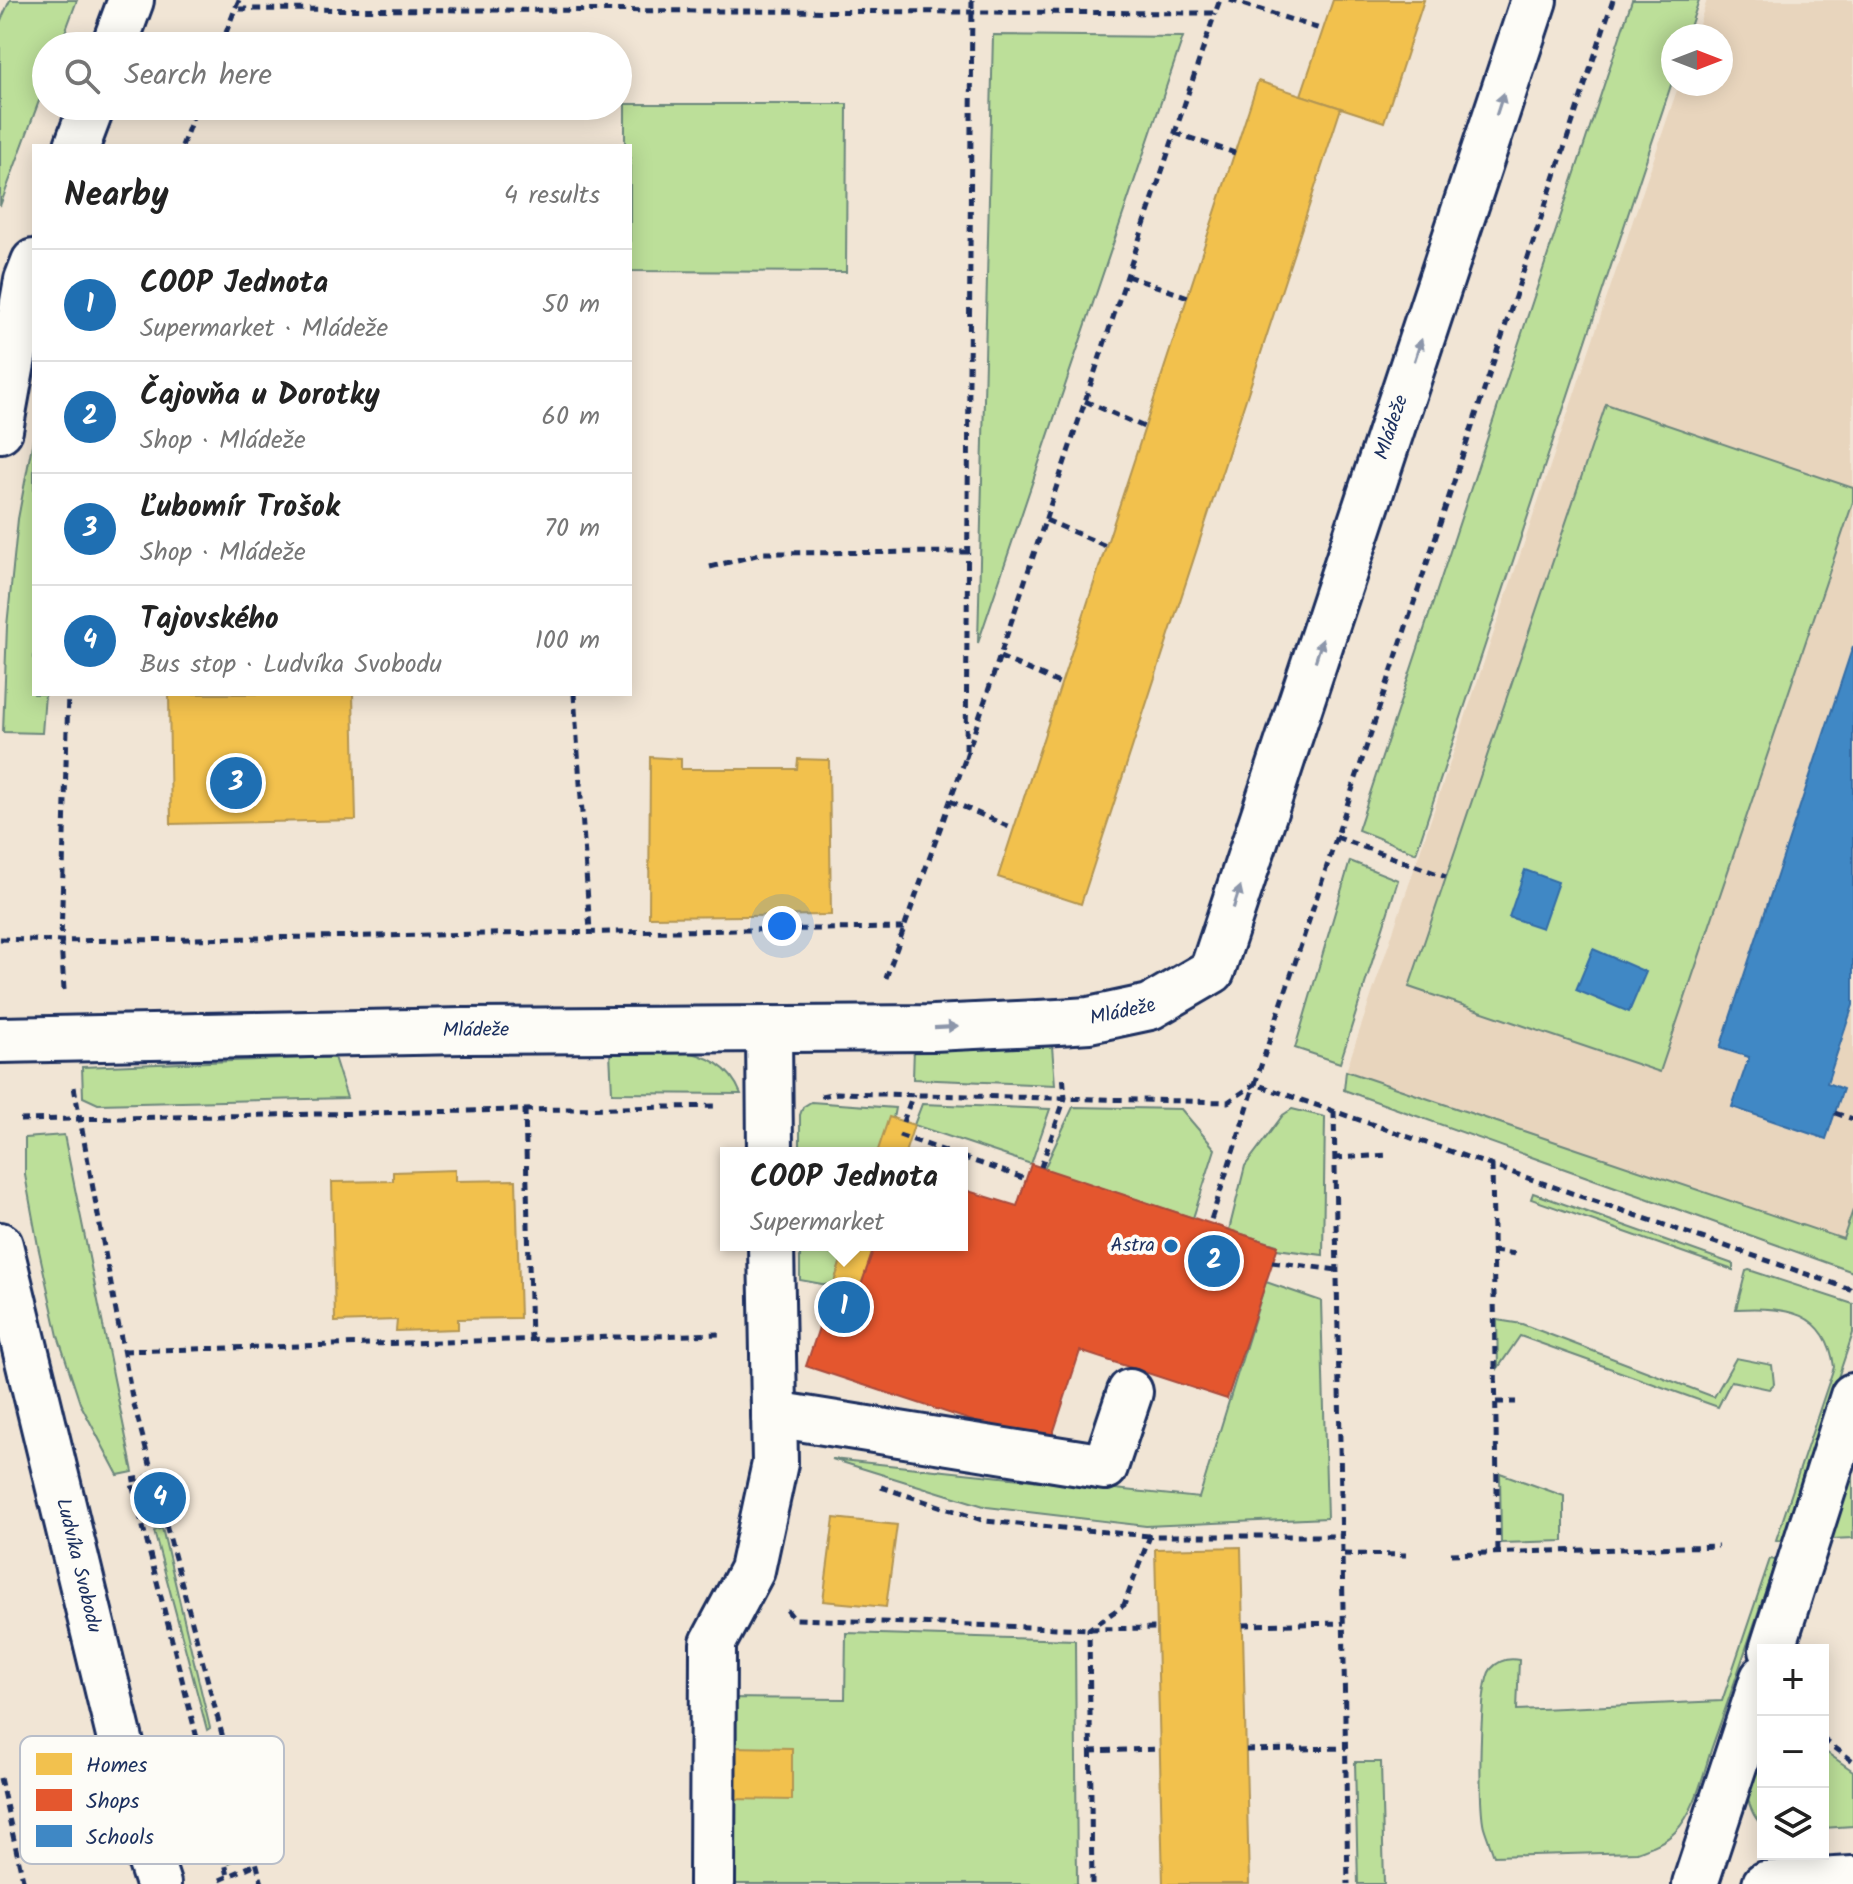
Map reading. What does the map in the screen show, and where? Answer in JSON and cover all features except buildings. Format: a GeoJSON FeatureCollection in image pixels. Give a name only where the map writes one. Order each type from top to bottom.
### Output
{"type":"FeatureCollection","features":[{"type":"Feature","properties":{"kind":"street"},"geometry":{"type":"LineString","coordinates":[[119,32],[131,0]]}},
{"type":"Feature","properties":{"kind":"street","name":"Mládeže"},"geometry":{"type":"LineString","coordinates":[[0,1040],[464,1031],[868,1028],[1058,1022],[1089,1020],[1150,1007],[1212,971],[1534,0]]}},
{"type":"Feature","properties":{"kind":"street"},"geometry":{"type":"LineString","coordinates":[[78,144],[87,120]]}},
{"type":"Feature","properties":{"kind":"street"},"geometry":{"type":"LineString","coordinates":[[0,430],[27,280],[32,267]]}},
{"type":"Feature","properties":{"kind":"street"},"geometry":{"type":"LineString","coordinates":[[769,1029],[770,1147]]}},
{"type":"Feature","properties":{"kind":"street","name":"Ludvíka Svobodu"},"geometry":{"type":"LineString","coordinates":[[0,1245],[119,1736]]}},
{"type":"Feature","properties":{"kind":"street"},"geometry":{"type":"LineString","coordinates":[[712,1884],[713,1643],[752,1570],[775,1463],[771,1251]]}},
{"type":"Feature","properties":{"kind":"street"},"geometry":{"type":"LineString","coordinates":[[774,1414],[1105,1467],[1130,1392]]}},
{"type":"Feature","properties":{"kind":"street"},"geometry":{"type":"LineString","coordinates":[[1774,1644],[1853,1396]]}},
{"type":"Feature","properties":{"kind":"street"},"geometry":{"type":"LineString","coordinates":[[1695,1884],[1757,1696]]}},
{"type":"Feature","properties":{"kind":"street","name":"Ludvíka Svobodu"},"geometry":{"type":"LineString","coordinates":[[152,1864],[158,1884]]}},
{"type":"Feature","properties":{"kind":"street"},"geometry":{"type":"LineString","coordinates":[[1765,1884],[1853,1879]]}},
{"type":"Feature","properties":{"kind":"path"},"geometry":{"type":"LineString","coordinates":[[226,32],[239,0]]}},
{"type":"Feature","properties":{"kind":"path"},"geometry":{"type":"LineString","coordinates":[[966,757],[972,0]]}},
{"type":"Feature","properties":{"kind":"path"},"geometry":{"type":"LineString","coordinates":[[0,939],[61,941],[904,928],[966,757],[1220,0]]}},
{"type":"Feature","properties":{"kind":"path"},"geometry":{"type":"LineString","coordinates":[[1230,0],[1323,30]]}},
{"type":"Feature","properties":{"kind":"path"},"geometry":{"type":"LineString","coordinates":[[1210,1223],[1613,0]]}},
{"type":"Feature","properties":{"kind":"path"},"geometry":{"type":"LineString","coordinates":[[235,9],[1215,13]]}},
{"type":"Feature","properties":{"kind":"path"},"geometry":{"type":"LineString","coordinates":[[183,144],[192,120]]}},
{"type":"Feature","properties":{"kind":"path"},"geometry":{"type":"LineString","coordinates":[[1175,133],[1235,153]]}},
{"type":"Feature","properties":{"kind":"path"},"geometry":{"type":"LineString","coordinates":[[1127,276],[1188,297]]}},
{"type":"Feature","properties":{"kind":"path"},"geometry":{"type":"LineString","coordinates":[[1085,401],[1144,427]]}},
{"type":"Feature","properties":{"kind":"path"},"geometry":{"type":"LineString","coordinates":[[1046,520],[1106,546]]}},
{"type":"Feature","properties":{"kind":"path"},"geometry":{"type":"LineString","coordinates":[[710,567],[764,553],[969,552]]}},
{"type":"Feature","properties":{"kind":"path"},"geometry":{"type":"LineString","coordinates":[[1000,657],[1061,684]]}},
{"type":"Feature","properties":{"kind":"path"},"geometry":{"type":"LineString","coordinates":[[68,696],[61,941],[68,1040],[78,1117],[123,1351],[222,1736]]}},
{"type":"Feature","properties":{"kind":"path"},"geometry":{"type":"LineString","coordinates":[[574,696],[590,931]]}},
{"type":"Feature","properties":{"kind":"path"},"geometry":{"type":"LineString","coordinates":[[950,801],[1014,829]]}},
{"type":"Feature","properties":{"kind":"path"},"geometry":{"type":"LineString","coordinates":[[1336,837],[1446,877]]}},
{"type":"Feature","properties":{"kind":"path"},"geometry":{"type":"LineString","coordinates":[[1041,1167],[1065,1098],[1058,1022]]}},
{"type":"Feature","properties":{"kind":"path"},"geometry":{"type":"LineString","coordinates":[[20,1120],[770,1105],[837,1093],[1228,1102],[1255,1084]]}},
{"type":"Feature","properties":{"kind":"path"},"geometry":{"type":"LineString","coordinates":[[1255,1084],[1853,1290]]}},
{"type":"Feature","properties":{"kind":"path"},"geometry":{"type":"LineString","coordinates":[[903,1122],[913,1094]]}},
{"type":"Feature","properties":{"kind":"path"},"geometry":{"type":"LineString","coordinates":[[525,1109],[531,1339]]}},
{"type":"Feature","properties":{"kind":"path"},"geometry":{"type":"LineString","coordinates":[[1334,1111],[1348,1884]]}},
{"type":"Feature","properties":{"kind":"path"},"geometry":{"type":"LineString","coordinates":[[1835,1113],[1853,1119]]}},
{"type":"Feature","properties":{"kind":"path"},"geometry":{"type":"LineString","coordinates":[[899,1135],[934,1147]]}},
{"type":"Feature","properties":{"kind":"path"},"geometry":{"type":"LineString","coordinates":[[1335,1158],[1389,1155]]}},
{"type":"Feature","properties":{"kind":"path"},"geometry":{"type":"LineString","coordinates":[[968,1159],[1026,1179]]}},
{"type":"Feature","properties":{"kind":"path"},"geometry":{"type":"LineString","coordinates":[[1492,1165],[1498,1554]]}},
{"type":"Feature","properties":{"kind":"path"},"geometry":{"type":"LineString","coordinates":[[1493,1251],[1516,1254]]}},
{"type":"Feature","properties":{"kind":"path"},"geometry":{"type":"LineString","coordinates":[[1272,1262],[1337,1270]]}},
{"type":"Feature","properties":{"kind":"path"},"geometry":{"type":"LineString","coordinates":[[123,1351],[772,1333]]}},
{"type":"Feature","properties":{"kind":"path"},"geometry":{"type":"LineString","coordinates":[[1496,1402],[1516,1402]]}},
{"type":"Feature","properties":{"kind":"path"},"geometry":{"type":"LineString","coordinates":[[153,1476],[131,1480],[196,1736]]}},
{"type":"Feature","properties":{"kind":"path"},"geometry":{"type":"LineString","coordinates":[[879,1486],[985,1521],[1150,1536],[1343,1536]]}},
{"type":"Feature","properties":{"kind":"path"},"geometry":{"type":"LineString","coordinates":[[1089,1629],[1124,1605],[1150,1536]]}},
{"type":"Feature","properties":{"kind":"path"},"geometry":{"type":"LineString","coordinates":[[1451,1554],[1718,1546]]}},
{"type":"Feature","properties":{"kind":"path"},"geometry":{"type":"LineString","coordinates":[[1344,1554],[1406,1555]]}},
{"type":"Feature","properties":{"kind":"path"},"geometry":{"type":"LineString","coordinates":[[752,1570],[794,1619],[1089,1629],[1157,1628]]}},
{"type":"Feature","properties":{"kind":"path"},"geometry":{"type":"LineString","coordinates":[[1243,1625],[1344,1623]]}},
{"type":"Feature","properties":{"kind":"path"},"geometry":{"type":"LineString","coordinates":[[1089,1629],[1092,1884]]}},
{"type":"Feature","properties":{"kind":"path"},"geometry":{"type":"LineString","coordinates":[[1829,1743],[1853,1761]]}},
{"type":"Feature","properties":{"kind":"path"},"geometry":{"type":"LineString","coordinates":[[1246,1750],[1346,1748]]}},
{"type":"Feature","properties":{"kind":"path"},"geometry":{"type":"LineString","coordinates":[[1090,1751],[1160,1749]]}},
{"type":"Feature","properties":{"kind":"path"},"geometry":{"type":"LineString","coordinates":[[0,1778],[24,1884]]}},
{"type":"Feature","properties":{"kind":"path"},"geometry":{"type":"LineString","coordinates":[[225,1864],[228,1876]]}},
{"type":"Feature","properties":{"kind":"path"},"geometry":{"type":"LineString","coordinates":[[220,1880],[256,1864],[262,1884]]}},
{"type":"Feature","properties":{"kind":"shaded area"},"geometry":{"type":"Polygon","coordinates":[[[1707,0],[1853,0],[1853,1209],[1843,1239],[1346,1071],[1675,96],[1733,96],[1733,24],[1699,24],[1707,0]]]}},
{"type":"Feature","properties":{"kind":"green space"},"geometry":{"type":"Polygon","coordinates":[[[10,0],[77,0],[65,32],[32,32],[32,120],[0,206],[0,22],[10,0]]]}},
{"type":"Feature","properties":{"kind":"green space"},"geometry":{"type":"Polygon","coordinates":[[[1632,0],[1699,0],[1691,24],[1661,24],[1661,96],[1667,96],[1416,853],[1358,830],[1632,0]]]}},
{"type":"Feature","properties":{"kind":"green space"},"geometry":{"type":"Polygon","coordinates":[[[993,35],[1183,37],[978,643],[993,35]]]}},
{"type":"Feature","properties":{"kind":"green space"},"geometry":{"type":"Polygon","coordinates":[[[632,104],[847,104],[846,272],[632,271],[632,144],[625,144],[625,120],[632,120],[632,104]]]}},
{"type":"Feature","properties":{"kind":"green space"},"geometry":{"type":"Polygon","coordinates":[[[1606,404],[1853,488],[1853,502],[1660,1072],[1409,987],[1606,404]]]}},
{"type":"Feature","properties":{"kind":"green space"},"geometry":{"type":"Polygon","coordinates":[[[32,445],[32,696],[45,696],[42,733],[3,732],[7,626],[18,519],[32,445]]]}},
{"type":"Feature","properties":{"kind":"green space"},"geometry":{"type":"Polygon","coordinates":[[[1350,861],[1398,880],[1340,1063],[1295,1048],[1350,861]]]}},
{"type":"Feature","properties":{"kind":"green space"},"geometry":{"type":"Polygon","coordinates":[[[1052,1046],[1055,1085],[913,1079],[914,1047],[1052,1046]]]}},
{"type":"Feature","properties":{"kind":"green space"},"geometry":{"type":"Polygon","coordinates":[[[679,1050],[716,1063],[731,1076],[741,1094],[612,1093],[610,1052],[679,1050]]]}},
{"type":"Feature","properties":{"kind":"green space"},"geometry":{"type":"Polygon","coordinates":[[[334,1057],[347,1098],[98,1104],[83,1097],[82,1067],[334,1057]]]}},
{"type":"Feature","properties":{"kind":"green space"},"geometry":{"type":"Polygon","coordinates":[[[1346,1071],[1843,1239],[1853,1210],[1853,1272],[1344,1090],[1346,1071]]]}},
{"type":"Feature","properties":{"kind":"green space"},"geometry":{"type":"Polygon","coordinates":[[[811,1102],[895,1108],[880,1147],[800,1147],[803,1107],[811,1102]]]}},
{"type":"Feature","properties":{"kind":"green space"},"geometry":{"type":"Polygon","coordinates":[[[922,1104],[1050,1109],[1031,1164],[914,1125],[922,1104]]]}},
{"type":"Feature","properties":{"kind":"green space"},"geometry":{"type":"Polygon","coordinates":[[[1073,1107],[1181,1109],[1215,1149],[1193,1218],[1044,1169],[1073,1107]]]}},
{"type":"Feature","properties":{"kind":"green space"},"geometry":{"type":"Polygon","coordinates":[[[1292,1109],[1325,1117],[1323,1255],[1277,1249],[1277,1245],[1229,1230],[1245,1166],[1283,1115],[1292,1109]]]}},
{"type":"Feature","properties":{"kind":"green space"},"geometry":{"type":"Polygon","coordinates":[[[64,1135],[133,1472],[118,1475],[80,1403],[58,1336],[25,1175],[25,1138],[64,1135]]]}},
{"type":"Feature","properties":{"kind":"green space"},"geometry":{"type":"Polygon","coordinates":[[[1533,1193],[1733,1264],[1733,1270],[1531,1199],[1533,1193]]]}},
{"type":"Feature","properties":{"kind":"green space"},"geometry":{"type":"Polygon","coordinates":[[[800,1251],[844,1251],[833,1286],[800,1280],[800,1251]]]}},
{"type":"Feature","properties":{"kind":"green space"},"geometry":{"type":"Polygon","coordinates":[[[1746,1271],[1853,1304],[1853,1333],[1783,1541],[1776,1540],[1834,1367],[1830,1348],[1813,1323],[1787,1311],[1736,1309],[1746,1271]]]}},
{"type":"Feature","properties":{"kind":"green space"},"geometry":{"type":"Polygon","coordinates":[[[1266,1282],[1321,1301],[1327,1518],[1146,1526],[987,1507],[832,1459],[1199,1498],[1266,1282]]]}},
{"type":"Feature","properties":{"kind":"green space"},"geometry":{"type":"Polygon","coordinates":[[[1497,1320],[1522,1324],[1714,1397],[1736,1358],[1772,1365],[1774,1384],[1769,1389],[1731,1381],[1718,1407],[1520,1336],[1498,1368],[1497,1320]]]}},
{"type":"Feature","properties":{"kind":"green space"},"geometry":{"type":"Polygon","coordinates":[[[1853,1471],[1853,1538],[1831,1539],[1853,1471]]]}},
{"type":"Feature","properties":{"kind":"green space"},"geometry":{"type":"Polygon","coordinates":[[[1500,1473],[1564,1496],[1564,1541],[1501,1543],[1500,1473]]]}},
{"type":"Feature","properties":{"kind":"green space"},"geometry":{"type":"Polygon","coordinates":[[[162,1528],[210,1728],[207,1730],[154,1531],[162,1528]]]}},
{"type":"Feature","properties":{"kind":"green space"},"geometry":{"type":"Polygon","coordinates":[[[1770,1559],[1776,1560],[1698,1792],[1675,1832],[1637,1852],[1494,1856],[1482,1815],[1480,1771],[1484,1697],[1491,1669],[1504,1660],[1519,1660],[1517,1710],[1722,1701],[1770,1559]]]}},
{"type":"Feature","properties":{"kind":"green space"},"geometry":{"type":"Polygon","coordinates":[[[846,1633],[1075,1640],[1077,1884],[726,1884],[728,1698],[845,1699],[846,1633]]]}},
{"type":"Feature","properties":{"kind":"green space"},"geometry":{"type":"Polygon","coordinates":[[[1757,1750],[1757,1819],[1749,1804],[1751,1769],[1757,1750]]]}},
{"type":"Feature","properties":{"kind":"green space"},"geometry":{"type":"Polygon","coordinates":[[[1829,1754],[1853,1771],[1853,1826],[1829,1828],[1829,1754]]]}},
{"type":"Feature","properties":{"kind":"green space"},"geometry":{"type":"Polygon","coordinates":[[[1355,1762],[1381,1762],[1384,1884],[1358,1884],[1355,1762]]]}},
{"type":"Feature","properties":{"kind":"place","name":"Ľubomír Trošok"},"geometry":{"type":"Point","coordinates":[236,783]}},
{"type":"Feature","properties":{"kind":"place","name":"Astra"},"geometry":{"type":"Point","coordinates":[1171,1246]}},
{"type":"Feature","properties":{"kind":"place","name":"Čajovňa u Dorotky"},"geometry":{"type":"Point","coordinates":[1214,1261]}},
{"type":"Feature","properties":{"kind":"place","name":"COOP Jednota"},"geometry":{"type":"Point","coordinates":[844,1307]}},
{"type":"Feature","properties":{"kind":"place","name":"Tajovského"},"geometry":{"type":"Point","coordinates":[160,1498]}}]}
